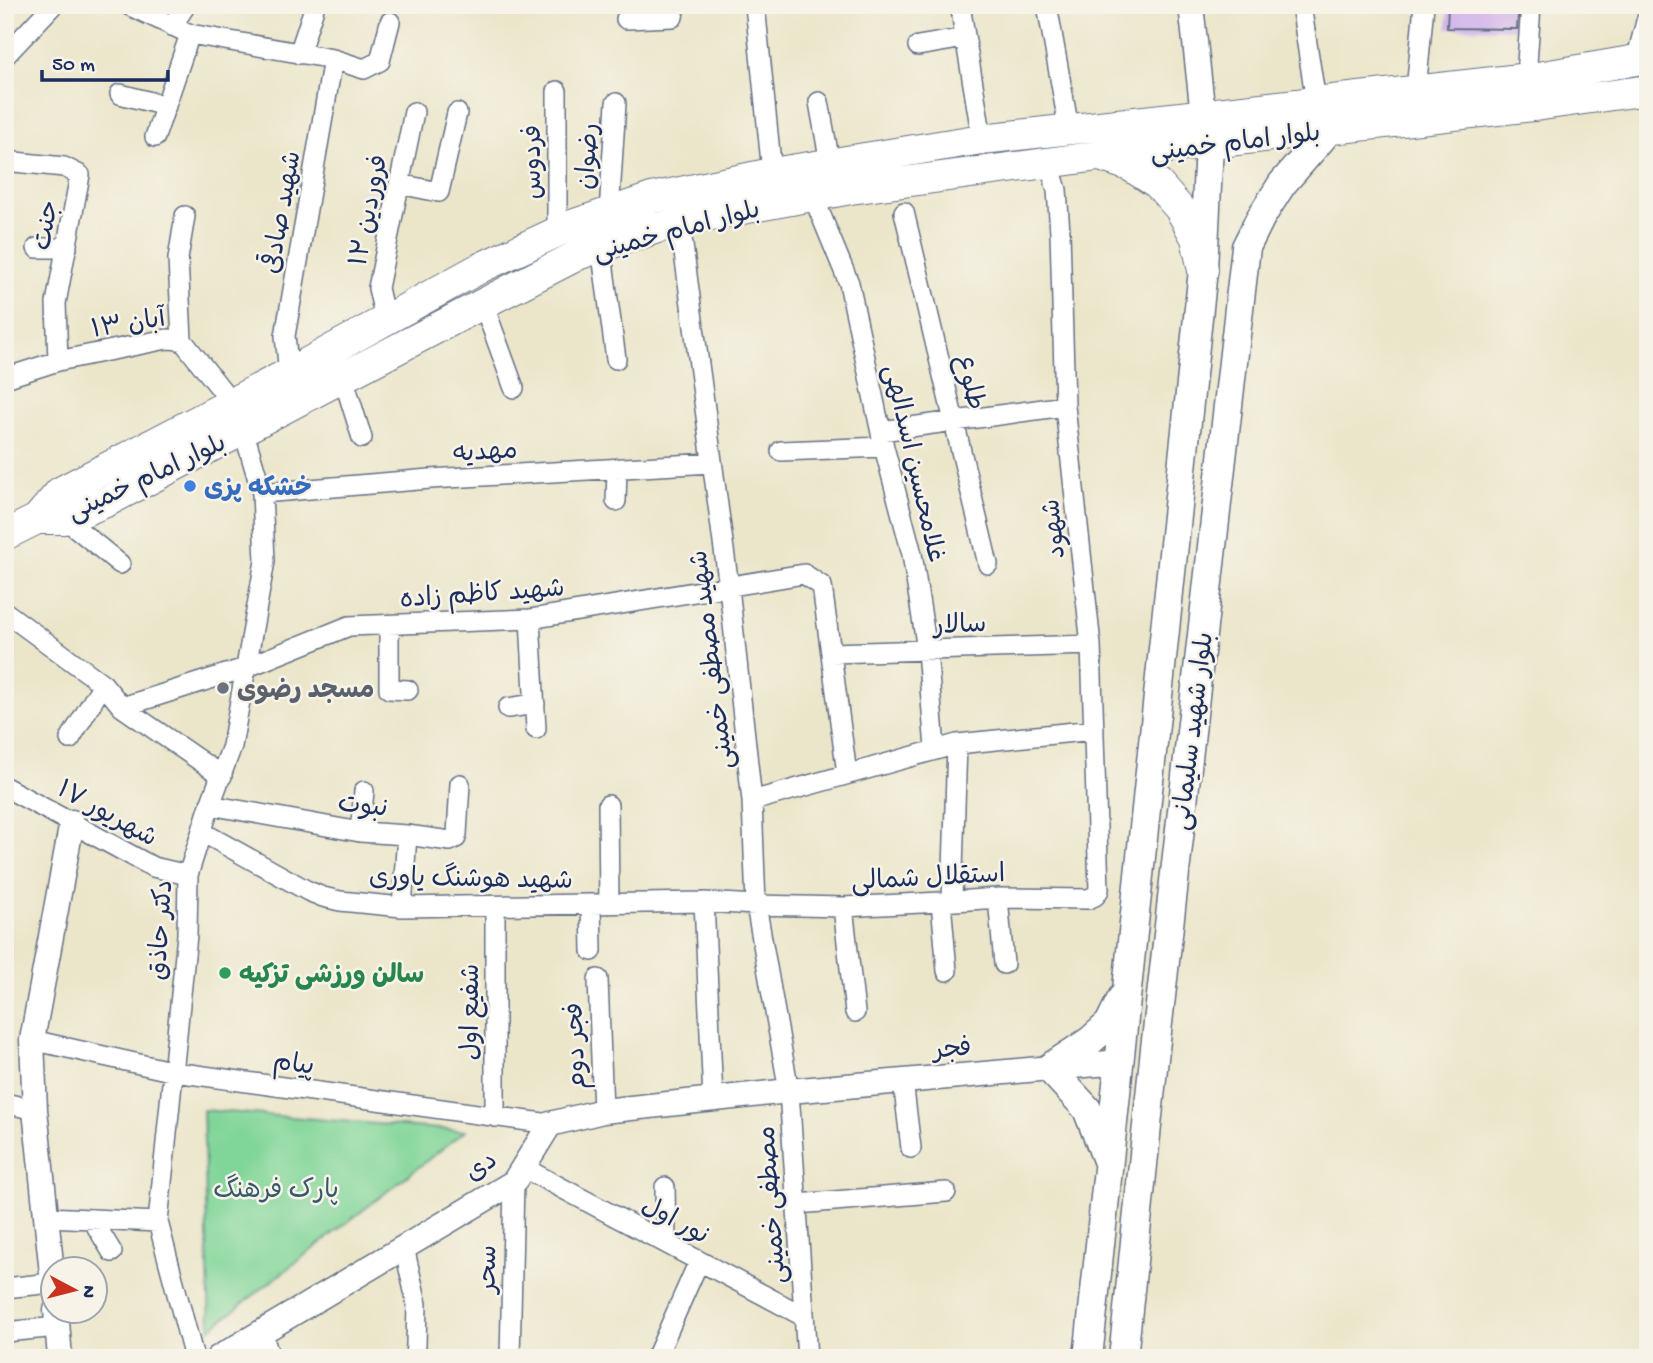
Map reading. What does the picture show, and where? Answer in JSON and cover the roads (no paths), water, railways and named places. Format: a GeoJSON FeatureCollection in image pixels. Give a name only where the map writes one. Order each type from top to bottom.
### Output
{"type":"FeatureCollection","features":[{"type":"Feature","properties":{"kind":"main road","name":"بلوار امام خمینی"},"geometry":{"type":"LineString","coordinates":[[238,416],[289,373],[480,268],[572,225],[652,198],[772,173],[982,139],[1526,78],[1642,59]]}},
{"type":"Feature","properties":{"kind":"main road","name":"بلوار امام خمینی"},"geometry":{"type":"LineString","coordinates":[[51,519],[60,492],[238,416],[343,377],[580,254],[657,228],[851,189],[1099,156],[1648,90]]}},
{"type":"Feature","properties":{"kind":"main road"},"geometry":{"type":"LineString","coordinates":[[1203,115],[1209,144]]}},
{"type":"Feature","properties":{"kind":"main road","name":"بلوار شهید سلیمانی"},"geometry":{"type":"LineString","coordinates":[[1123,1358],[1154,1058],[1246,247],[1282,184],[1329,130]]}},
{"type":"Feature","properties":{"kind":"main road","name":"بلوار شهید سلیمانی"},"geometry":{"type":"LineString","coordinates":[[1088,1358],[1203,270],[1209,144]]}},
{"type":"Feature","properties":{"kind":"main road"},"geometry":{"type":"LineString","coordinates":[[1099,156],[1130,166],[1158,184],[1173,200],[1196,238],[1203,270]]}},
{"type":"Feature","properties":{"kind":"main road"},"geometry":{"type":"LineString","coordinates":[[5,535],[51,519]]}},
{"type":"Feature","properties":{"kind":"main road"},"geometry":{"type":"LineString","coordinates":[[1109,1166],[1087,1109],[1049,1068],[1090,1041],[1109,1024],[1128,986]]}},
{"type":"Feature","properties":{"kind":"main road"},"geometry":{"type":"LineString","coordinates":[[1120,1062],[1154,1058]]}},
{"type":"Feature","properties":{"kind":"street"},"geometry":{"type":"LineString","coordinates":[[5,56],[53,5]]}},
{"type":"Feature","properties":{"kind":"street"},"geometry":{"type":"LineString","coordinates":[[128,5],[181,30],[333,59],[364,69],[380,61],[390,22]]}},
{"type":"Feature","properties":{"kind":"street"},"geometry":{"type":"LineString","coordinates":[[155,137],[166,106],[186,5]]}},
{"type":"Feature","properties":{"kind":"street"},"geometry":{"type":"LineString","coordinates":[[299,54],[315,5]]}},
{"type":"Feature","properties":{"kind":"street"},"geometry":{"type":"LineString","coordinates":[[626,19],[673,17],[675,5]]}},
{"type":"Feature","properties":{"kind":"street"},"geometry":{"type":"LineString","coordinates":[[755,5],[772,173]]}},
{"type":"Feature","properties":{"kind":"street"},"geometry":{"type":"LineString","coordinates":[[960,5],[982,139]]}},
{"type":"Feature","properties":{"kind":"street"},"geometry":{"type":"LineString","coordinates":[[1047,5],[1069,129]]}},
{"type":"Feature","properties":{"kind":"street"},"geometry":{"type":"LineString","coordinates":[[1191,5],[1203,115]]}},
{"type":"Feature","properties":{"kind":"street"},"geometry":{"type":"LineString","coordinates":[[1301,5],[1316,102]]}},
{"type":"Feature","properties":{"kind":"street"},"geometry":{"type":"LineString","coordinates":[[1416,91],[1424,5]]}},
{"type":"Feature","properties":{"kind":"street"},"geometry":{"type":"LineString","coordinates":[[1526,78],[1531,5]]}},
{"type":"Feature","properties":{"kind":"street"},"geometry":{"type":"LineString","coordinates":[[1642,59],[1648,14]]}},
{"type":"Feature","properties":{"kind":"street"},"geometry":{"type":"LineString","coordinates":[[918,46],[965,38]]}},
{"type":"Feature","properties":{"kind":"street","name":"شهید صادقی"},"geometry":{"type":"LineString","coordinates":[[289,373],[285,336],[333,59]]}},
{"type":"Feature","properties":{"kind":"street","name":"فردوس"},"geometry":{"type":"LineString","coordinates":[[557,91],[558,232]]}},
{"type":"Feature","properties":{"kind":"street"},"geometry":{"type":"LineString","coordinates":[[120,94],[166,106]]}},
{"type":"Feature","properties":{"kind":"street"},"geometry":{"type":"LineString","coordinates":[[819,102],[830,163]]}},
{"type":"Feature","properties":{"kind":"street","name":"رضوان"},"geometry":{"type":"LineString","coordinates":[[609,213],[616,103]]}},
{"type":"Feature","properties":{"kind":"street","name":"۱۲ فروردین"},"geometry":{"type":"LineString","coordinates":[[385,319],[378,288],[414,112]]}},
{"type":"Feature","properties":{"kind":"street"},"geometry":{"type":"LineString","coordinates":[[399,184],[439,192],[457,113]]}},
{"type":"Feature","properties":{"kind":"street","name":"جنت"},"geometry":{"type":"LineString","coordinates":[[5,160],[64,167],[80,175],[57,303],[58,361]]}},
{"type":"Feature","properties":{"kind":"street","name":"شهود"},"geometry":{"type":"LineString","coordinates":[[1049,163],[1057,190],[1065,406],[1091,645],[1099,890]]}},
{"type":"Feature","properties":{"kind":"street","name":"غلامحسین اسدالهی"},"geometry":{"type":"LineString","coordinates":[[813,196],[849,284],[882,439],[912,554],[927,650],[935,750]]}},
{"type":"Feature","properties":{"kind":"street","name":"طلوع"},"geometry":{"type":"LineString","coordinates":[[904,212],[988,564]]}},
{"type":"Feature","properties":{"kind":"street"},"geometry":{"type":"LineString","coordinates":[[182,340],[178,259],[185,216]]}},
{"type":"Feature","properties":{"kind":"street","name":"شهید مصطفی خمینی"},"geometry":{"type":"LineString","coordinates":[[680,223],[729,587],[752,801],[756,905],[789,1091]]}},
{"type":"Feature","properties":{"kind":"street"},"geometry":{"type":"LineString","coordinates":[[601,247],[616,359]]}},
{"type":"Feature","properties":{"kind":"street"},"geometry":{"type":"LineString","coordinates":[[37,248],[67,248]]}},
{"type":"Feature","properties":{"kind":"street"},"geometry":{"type":"LineString","coordinates":[[483,303],[514,388]]}},
{"type":"Feature","properties":{"kind":"street","name":"۱۳ آبان"},"geometry":{"type":"LineString","coordinates":[[5,378],[58,361],[167,339],[182,340],[238,416]]}},
{"type":"Feature","properties":{"kind":"street"},"geometry":{"type":"LineString","coordinates":[[343,377],[362,438]]}},
{"type":"Feature","properties":{"kind":"street"},"geometry":{"type":"LineString","coordinates":[[781,451],[882,439],[954,421],[1065,406]]}},
{"type":"Feature","properties":{"kind":"street","name":"دکتر حاذق"},"geometry":{"type":"LineString","coordinates":[[194,1358],[158,1222],[187,935],[188,875],[232,746],[265,561],[262,493],[238,416]]}},
{"type":"Feature","properties":{"kind":"street","name":"مهدیه"},"geometry":{"type":"LineString","coordinates":[[262,493],[430,479],[712,463]]}},
{"type":"Feature","properties":{"kind":"street"},"geometry":{"type":"LineString","coordinates":[[616,501],[617,469]]}},
{"type":"Feature","properties":{"kind":"street"},"geometry":{"type":"LineString","coordinates":[[51,519],[120,564]]}},
{"type":"Feature","properties":{"kind":"street","name":"شهید کاظم زاده"},"geometry":{"type":"LineString","coordinates":[[245,668],[349,626],[530,620],[804,573],[822,586],[847,774]]}},
{"type":"Feature","properties":{"kind":"street"},"geometry":{"type":"LineString","coordinates":[[5,612],[103,684],[122,706],[222,776]]}},
{"type":"Feature","properties":{"kind":"street"},"geometry":{"type":"LineString","coordinates":[[530,620],[536,729]]}},
{"type":"Feature","properties":{"kind":"street"},"geometry":{"type":"LineString","coordinates":[[388,625],[389,689],[408,690]]}},
{"type":"Feature","properties":{"kind":"street","name":"سالار"},"geometry":{"type":"LineString","coordinates":[[831,653],[1091,645]]}},
{"type":"Feature","properties":{"kind":"street"},"geometry":{"type":"LineString","coordinates":[[122,706],[245,668]]}},
{"type":"Feature","properties":{"kind":"street"},"geometry":{"type":"LineString","coordinates":[[70,739],[103,684]]}},
{"type":"Feature","properties":{"kind":"street"},"geometry":{"type":"LineString","coordinates":[[508,708],[535,704]]}},
{"type":"Feature","properties":{"kind":"street"},"geometry":{"type":"LineString","coordinates":[[752,801],[957,744],[1094,730]]}},
{"type":"Feature","properties":{"kind":"street"},"geometry":{"type":"LineString","coordinates":[[947,971],[947,902],[957,744]]}},
{"type":"Feature","properties":{"kind":"street","name":"نبوت"},"geometry":{"type":"LineString","coordinates":[[210,805],[360,832],[450,841],[456,838],[460,784]]}},
{"type":"Feature","properties":{"kind":"street","name":"۱۷ شهریور"},"geometry":{"type":"LineString","coordinates":[[5,787],[153,867],[188,875]]}},
{"type":"Feature","properties":{"kind":"street"},"geometry":{"type":"LineString","coordinates":[[360,832],[364,791]]}},
{"type":"Feature","properties":{"kind":"street"},"geometry":{"type":"LineString","coordinates":[[592,951],[600,904],[608,805]]}},
{"type":"Feature","properties":{"kind":"street"},"geometry":{"type":"LineString","coordinates":[[50,1254],[35,1110],[32,1040],[72,822]]}},
{"type":"Feature","properties":{"kind":"street","name":"شهید هوشنگ یاوری"},"geometry":{"type":"LineString","coordinates":[[202,832],[308,891],[340,901],[402,907],[704,902],[756,905]]}},
{"type":"Feature","properties":{"kind":"street"},"geometry":{"type":"LineString","coordinates":[[402,907],[407,835]]}},
{"type":"Feature","properties":{"kind":"street","name":"استقلال شمالی"},"geometry":{"type":"LineString","coordinates":[[756,905],[843,907],[998,898],[1088,899],[1095,896],[1099,890]]}},
{"type":"Feature","properties":{"kind":"street"},"geometry":{"type":"LineString","coordinates":[[998,898],[1004,964]]}},
{"type":"Feature","properties":{"kind":"street"},"geometry":{"type":"LineString","coordinates":[[704,902],[713,1099]]}},
{"type":"Feature","properties":{"kind":"street","name":"شفیع اول"},"geometry":{"type":"LineString","coordinates":[[495,907],[495,1117]]}},
{"type":"Feature","properties":{"kind":"street"},"geometry":{"type":"LineString","coordinates":[[843,907],[855,1012]]}},
{"type":"Feature","properties":{"kind":"street","name":"فجر دوم"},"geometry":{"type":"LineString","coordinates":[[598,979],[603,1111]]}},
{"type":"Feature","properties":{"kind":"street","name":"پیام"},"geometry":{"type":"LineString","coordinates":[[32,1040],[175,1072],[550,1124]]}},
{"type":"Feature","properties":{"kind":"street","name":"فجر"},"geometry":{"type":"LineString","coordinates":[[789,1091],[1120,1062]]}},
{"type":"Feature","properties":{"kind":"street"},"geometry":{"type":"LineString","coordinates":[[902,1081],[911,1148]]}},
{"type":"Feature","properties":{"kind":"street"},"geometry":{"type":"LineString","coordinates":[[550,1124],[603,1111],[789,1091]]}},
{"type":"Feature","properties":{"kind":"street","name":"مصطفی خمینی"},"geometry":{"type":"LineString","coordinates":[[789,1091],[807,1357]]}},
{"type":"Feature","properties":{"kind":"street"},"geometry":{"type":"LineString","coordinates":[[5,1103],[35,1110]]}},
{"type":"Feature","properties":{"kind":"street","name":"دی"},"geometry":{"type":"LineString","coordinates":[[218,1358],[519,1175],[550,1124]]}},
{"type":"Feature","properties":{"kind":"street","name":"نور اول"},"geometry":{"type":"LineString","coordinates":[[519,1175],[666,1243],[803,1316]]}},
{"type":"Feature","properties":{"kind":"street","name":"سحر"},"geometry":{"type":"LineString","coordinates":[[510,1358],[519,1175]]}},
{"type":"Feature","properties":{"kind":"street"},"geometry":{"type":"LineString","coordinates":[[665,1186],[666,1243]]}},
{"type":"Feature","properties":{"kind":"street"},"geometry":{"type":"LineString","coordinates":[[797,1204],[946,1192]]}},
{"type":"Feature","properties":{"kind":"street"},"geometry":{"type":"LineString","coordinates":[[47,1217],[158,1222]]}},
{"type":"Feature","properties":{"kind":"street"},"geometry":{"type":"LineString","coordinates":[[92,1219],[111,1252]]}},
{"type":"Feature","properties":{"kind":"street"},"geometry":{"type":"LineString","coordinates":[[404,1247],[416,1304],[415,1358]]}},
{"type":"Feature","properties":{"kind":"street"},"geometry":{"type":"LineString","coordinates":[[656,1358],[699,1261]]}},
{"type":"Feature","properties":{"kind":"street"},"geometry":{"type":"LineString","coordinates":[[5,1288],[38,1284]]}},
{"type":"Feature","properties":{"kind":"street"},"geometry":{"type":"LineString","coordinates":[[5,1332],[38,1324]]}},
{"type":"Feature","properties":{"kind":"street"},"geometry":{"type":"LineString","coordinates":[[57,1324],[60,1358]]}},
{"type":"Feature","properties":{"kind":"street"},"geometry":{"type":"LineString","coordinates":[[262,1332],[270,1358]]}},
{"type":"Feature","properties":{"kind":"place","name":"خشکه پزی"},"geometry":{"type":"Point","coordinates":[190,486]}},
{"type":"Feature","properties":{"kind":"place","name":"مسجد رضوی"},"geometry":{"type":"Point","coordinates":[223,688]}},
{"type":"Feature","properties":{"kind":"place","name":"سالن ورزشی تزکیه"},"geometry":{"type":"Point","coordinates":[225,973]}},
{"type":"Feature","properties":{"kind":"park label","name":"پارک فرهنگ"},"geometry":{"type":"Point","coordinates":[276,1188]}}]}
